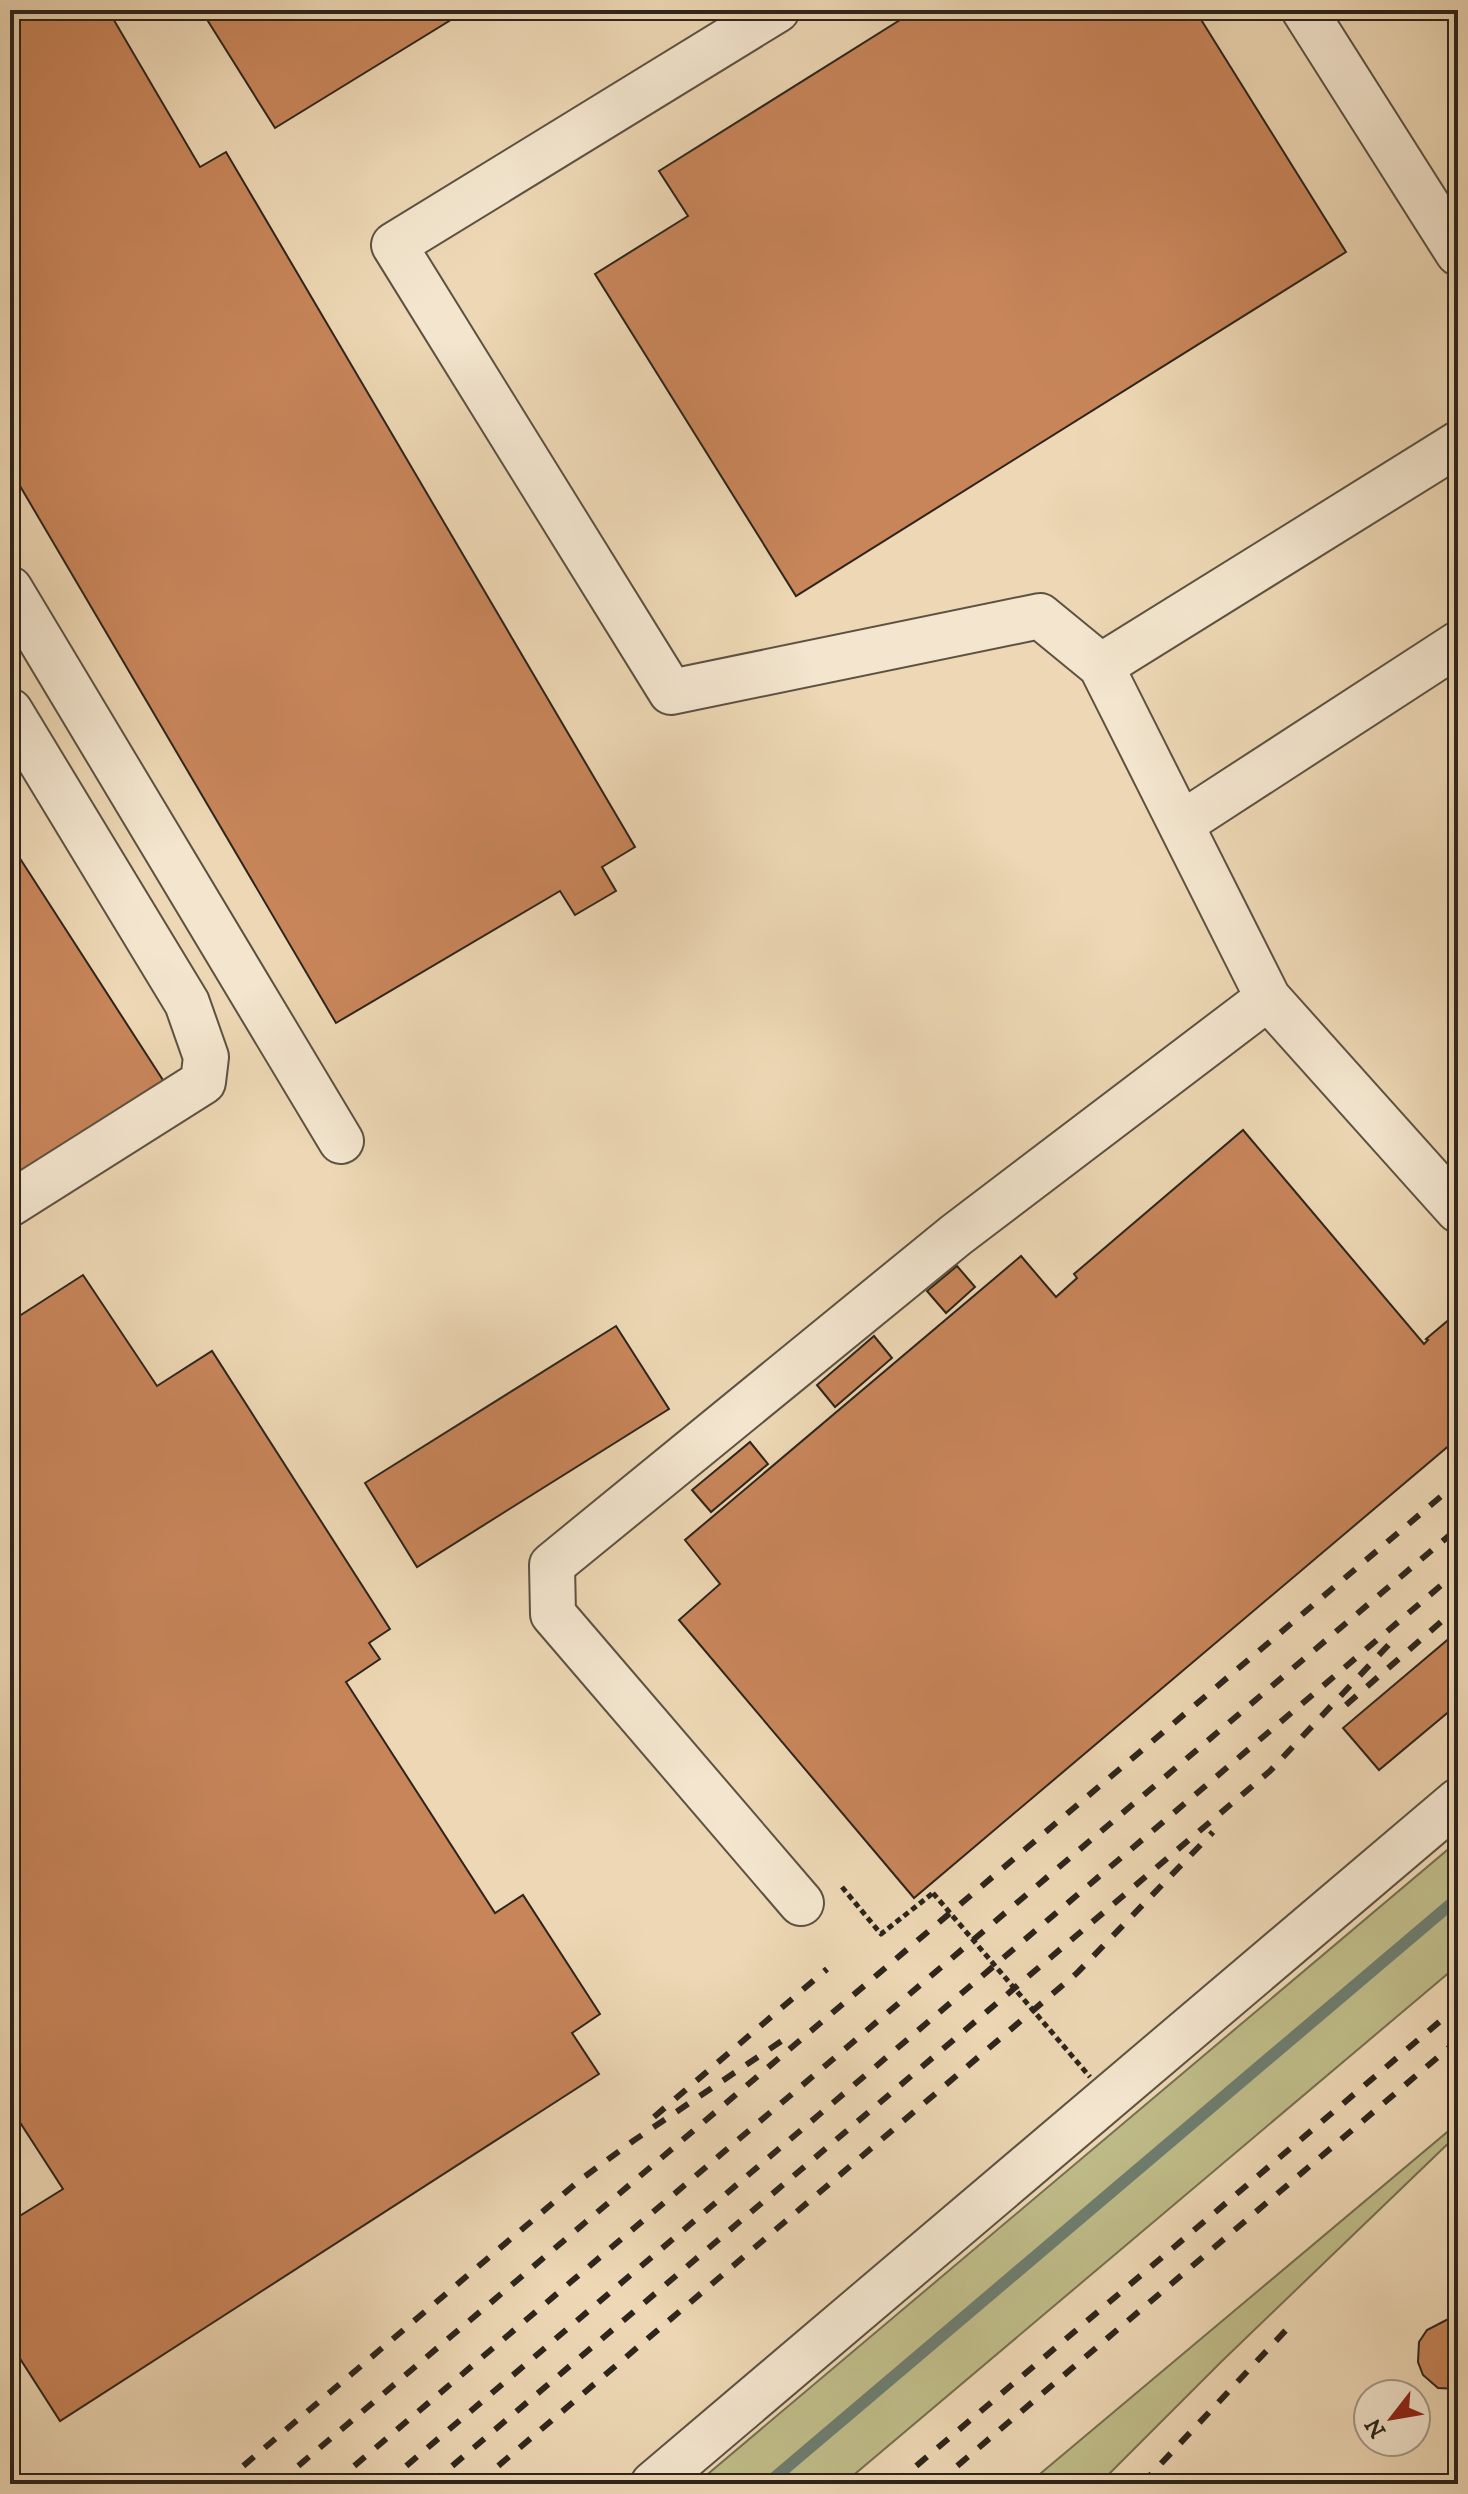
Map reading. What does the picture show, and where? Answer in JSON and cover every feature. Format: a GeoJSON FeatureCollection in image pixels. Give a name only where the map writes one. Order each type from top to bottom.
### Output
{"type":"FeatureCollection","features":[{"type":"Feature","properties":{"kind":"lane"},"geometry":{"type":"LineString","coordinates":[[777,10],[394,245],[671,692],[1040,616],[1101,666],[1268,998],[1458,1210]]}},
{"type":"Feature","properties":{"kind":"lane"},"geometry":{"type":"LineString","coordinates":[[1304,10],[1458,253]]}},
{"type":"Feature","properties":{"kind":"lane"},"geometry":{"type":"LineString","coordinates":[[1101,666],[1458,444]]}},
{"type":"Feature","properties":{"kind":"lane"},"geometry":{"type":"LineString","coordinates":[[10,589],[341,1141]]}},
{"type":"Feature","properties":{"kind":"lane"},"geometry":{"type":"LineString","coordinates":[[1181,824],[1458,644]]}},
{"type":"Feature","properties":{"kind":"lane"},"geometry":{"type":"LineString","coordinates":[[10,711],[187,1003],[206,1057],[203,1082],[10,1204]]}},
{"type":"Feature","properties":{"kind":"lane"},"geometry":{"type":"LineString","coordinates":[[801,1903],[553,1614],[552,1565],[956,1235],[1268,998]]}},
{"type":"Feature","properties":{"kind":"lane"},"geometry":{"type":"LineString","coordinates":[[653,2484],[1185,2015],[1458,1801]]}},
{"type":"Feature","properties":{"kind":"path"},"geometry":{"type":"LineString","coordinates":[[851,1897],[881,1934],[933,1893],[1090,2077]]}},
{"type":"Feature","properties":{"kind":"shaded area"},"geometry":{"type":"Polygon","coordinates":[[[1458,1841],[1458,1965],[843,2484],[696,2484],[1458,1841]]]}},
{"type":"Feature","properties":{"kind":"shaded area"},"geometry":{"type":"Polygon","coordinates":[[[1458,2123],[1458,2134],[1099,2484],[1028,2484],[1458,2123]]]}},
{"type":"Feature","properties":{"kind":"building"},"geometry":{"type":"Polygon","coordinates":[[[10,10],[108,10],[200,167],[226,152],[635,847],[602,867],[616,891],[575,915],[560,891],[336,1023],[10,469],[10,10]]]}},
{"type":"Feature","properties":{"kind":"building"},"geometry":{"type":"Polygon","coordinates":[[[201,10],[467,10],[275,128],[201,10]]]}},
{"type":"Feature","properties":{"kind":"building"},"geometry":{"type":"Polygon","coordinates":[[[916,10],[1195,10],[1346,252],[796,596],[595,274],[688,216],[659,171],[916,10]]]}},
{"type":"Feature","properties":{"kind":"building"},"geometry":{"type":"Polygon","coordinates":[[[10,843],[170,1091],[10,1195],[10,843]]]}},
{"type":"Feature","properties":{"kind":"building"},"geometry":{"type":"Polygon","coordinates":[[[1243,1130],[1424,1344],[1458,1312],[1458,1438],[914,1898],[679,1620],[720,1584],[685,1540],[1021,1256],[1056,1297],[1077,1278],[1074,1274],[1243,1130]]]}},
{"type":"Feature","properties":{"kind":"building"},"geometry":{"type":"Polygon","coordinates":[[[957,1266],[975,1287],[946,1313],[927,1291],[957,1266]]]}},
{"type":"Feature","properties":{"kind":"building"},"geometry":{"type":"Polygon","coordinates":[[[83,1275],[157,1386],[212,1351],[390,1629],[369,1643],[380,1659],[346,1682],[495,1913],[523,1895],[600,2014],[572,2033],[599,2074],[60,2421],[10,2343],[10,2222],[63,2189],[10,2107],[10,1322],[83,1275]]]}},
{"type":"Feature","properties":{"kind":"building"},"geometry":{"type":"Polygon","coordinates":[[[616,1326],[669,1409],[417,1567],[365,1483],[616,1326]]]}},
{"type":"Feature","properties":{"kind":"building"},"geometry":{"type":"Polygon","coordinates":[[[874,1336],[892,1358],[835,1407],[817,1385],[874,1336]]]}},
{"type":"Feature","properties":{"kind":"building"},"geometry":{"type":"Polygon","coordinates":[[[750,1442],[768,1464],[711,1512],[692,1490],[750,1442]]]}},
{"type":"Feature","properties":{"kind":"building"},"geometry":{"type":"Polygon","coordinates":[[[1458,1631],[1458,1704],[1379,1770],[1343,1728],[1458,1631]]]}},
{"type":"Feature","properties":{"kind":"building"},"geometry":{"type":"Polygon","coordinates":[[[1458,2314],[1458,2389],[1438,2388],[1432,2383],[1432,2378],[1423,2375],[1418,2362],[1419,2342],[1427,2330],[1458,2314]]]}},
{"type":"Feature","properties":{"kind":"waterway"},"geometry":{"type":"LineString","coordinates":[[767,2484],[1458,1898]]}},
{"type":"Feature","properties":{"kind":"railway"},"geometry":{"type":"LineString","coordinates":[[277,2484],[1458,1482]]}},
{"type":"Feature","properties":{"kind":"railway"},"geometry":{"type":"LineString","coordinates":[[333,2484],[1458,1528]]}},
{"type":"Feature","properties":{"kind":"railway"},"geometry":{"type":"LineString","coordinates":[[385,2484],[1458,1571]]}},
{"type":"Feature","properties":{"kind":"railway"},"geometry":{"type":"LineString","coordinates":[[1346,1705],[1458,1607]]}},
{"type":"Feature","properties":{"kind":"railway"},"geometry":{"type":"LineString","coordinates":[[431,2484],[1270,1771],[1395,1638]]}},
{"type":"Feature","properties":{"kind":"railway"},"geometry":{"type":"LineString","coordinates":[[477,2484],[1077,1973],[1213,1832]]}},
{"type":"Feature","properties":{"kind":"railway"},"geometry":{"type":"LineString","coordinates":[[654,2117],[827,1969]]}},
{"type":"Feature","properties":{"kind":"railway"},"geometry":{"type":"LineString","coordinates":[[895,2484],[1458,2006]]}},
{"type":"Feature","properties":{"kind":"railway"},"geometry":{"type":"LineString","coordinates":[[222,2484],[580,2180],[786,2038]]}},
{"type":"Feature","properties":{"kind":"railway"},"geometry":{"type":"LineString","coordinates":[[936,2484],[1458,2040]]}},
{"type":"Feature","properties":{"kind":"railway"},"geometry":{"type":"LineString","coordinates":[[1142,2484],[1287,2329]]}}]}
